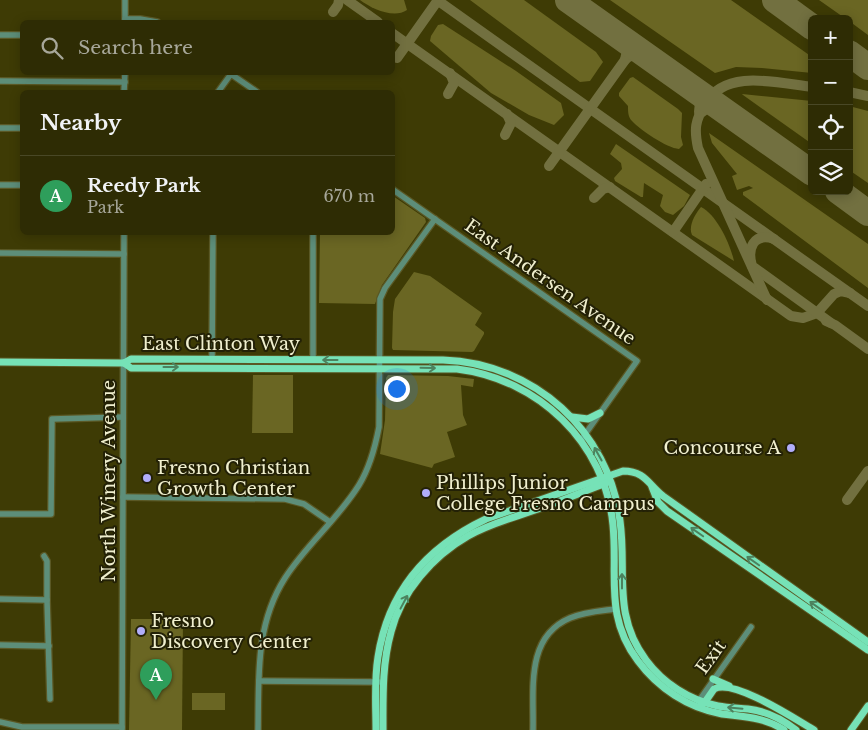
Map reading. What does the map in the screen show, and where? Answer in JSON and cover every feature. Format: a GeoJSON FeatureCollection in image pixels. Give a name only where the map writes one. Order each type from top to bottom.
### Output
{"type":"FeatureCollection","features":[{"type":"Feature","properties":{"kind":"main road","name":"East Clinton Way"},"geometry":{"type":"LineString","coordinates":[[784,730],[760,719],[719,713],[700,703],[664,679],[640,652],[629,630],[623,607],[620,520],[606,480],[581,440],[561,418],[534,396],[510,383],[479,373],[448,369],[131,368],[124,363],[132,359],[443,360],[468,362],[494,368],[522,380],[544,393],[572,417],[600,456],[606,480],[613,525],[615,609],[622,633],[642,666],[664,688],[680,699],[700,703],[718,706],[761,712],[783,721],[796,730]]}},
{"type":"Feature","properties":{"kind":"main road"},"geometry":{"type":"LineString","coordinates":[[0,362],[124,363]]}},
{"type":"Feature","properties":{"kind":"main road"},"geometry":{"type":"LineString","coordinates":[[479,373],[484,370],[490,370],[522,380]]}},
{"type":"Feature","properties":{"kind":"main road"},"geometry":{"type":"LineString","coordinates":[[572,417],[585,420],[600,413]]}},
{"type":"Feature","properties":{"kind":"main road"},"geometry":{"type":"LineString","coordinates":[[383,730],[378,659],[381,639],[392,609],[409,579],[427,558],[444,543],[464,530],[606,480],[623,471],[638,473],[663,496],[868,642]]}},
{"type":"Feature","properties":{"kind":"main road"},"geometry":{"type":"LineString","coordinates":[[651,484],[658,502],[667,511],[868,650]]}},
{"type":"Feature","properties":{"kind":"main road"},"geometry":{"type":"LineString","coordinates":[[788,596],[793,589]]}},
{"type":"Feature","properties":{"kind":"main road"},"geometry":{"type":"LineString","coordinates":[[615,609],[621,615],[632,644],[640,652]]}},
{"type":"Feature","properties":{"kind":"main road"},"geometry":{"type":"LineString","coordinates":[[713,679],[772,706],[814,730]]}},
{"type":"Feature","properties":{"kind":"main road"},"geometry":{"type":"LineString","coordinates":[[376,730],[380,682]]}},
{"type":"Feature","properties":{"kind":"main road"},"geometry":{"type":"LineString","coordinates":[[700,703],[717,687],[740,690]]}},
{"type":"Feature","properties":{"kind":"main road"},"geometry":{"type":"LineString","coordinates":[[852,730],[868,706]]}},
{"type":"Feature","properties":{"kind":"main road"},"geometry":{"type":"LineString","coordinates":[[847,730],[857,722]]}},
{"type":"Feature","properties":{"kind":"street"},"geometry":{"type":"LineString","coordinates":[[124,0],[124,20]]}},
{"type":"Feature","properties":{"kind":"street"},"geometry":{"type":"LineString","coordinates":[[135,20],[150,20]]}},
{"type":"Feature","properties":{"kind":"street"},"geometry":{"type":"LineString","coordinates":[[0,35],[20,35]]}},
{"type":"Feature","properties":{"kind":"street"},"geometry":{"type":"LineString","coordinates":[[124,75],[124,90]]}},
{"type":"Feature","properties":{"kind":"street"},"geometry":{"type":"LineString","coordinates":[[219,90],[228,75]]}},
{"type":"Feature","properties":{"kind":"street"},"geometry":{"type":"LineString","coordinates":[[232,75],[253,90]]}},
{"type":"Feature","properties":{"kind":"street"},"geometry":{"type":"LineString","coordinates":[[0,81],[124,82]]}},
{"type":"Feature","properties":{"kind":"street"},"geometry":{"type":"LineString","coordinates":[[0,128],[20,128]]}},
{"type":"Feature","properties":{"kind":"street"},"geometry":{"type":"LineString","coordinates":[[0,185],[20,185]]}},
{"type":"Feature","properties":{"kind":"street","name":"East Andersen Avenue"},"geometry":{"type":"LineString","coordinates":[[395,191],[637,361],[581,440]]}},
{"type":"Feature","properties":{"kind":"street"},"geometry":{"type":"LineString","coordinates":[[258,730],[259,658],[262,639],[273,602],[284,579],[359,485],[369,465],[376,446],[379,416],[379,306],[382,293],[435,218]]}},
{"type":"Feature","properties":{"kind":"street","name":"North Winery Avenue"},"geometry":{"type":"LineString","coordinates":[[122,728],[124,235]]}},
{"type":"Feature","properties":{"kind":"street"},"geometry":{"type":"LineString","coordinates":[[212,360],[213,235]]}},
{"type":"Feature","properties":{"kind":"street"},"geometry":{"type":"LineString","coordinates":[[313,360],[314,235]]}},
{"type":"Feature","properties":{"kind":"street"},"geometry":{"type":"LineString","coordinates":[[0,253],[124,254]]}},
{"type":"Feature","properties":{"kind":"street"},"geometry":{"type":"LineString","coordinates":[[0,514],[51,514],[52,419],[123,417]]}},
{"type":"Feature","properties":{"kind":"street"},"geometry":{"type":"LineString","coordinates":[[123,498],[285,499],[304,504],[330,522]]}},
{"type":"Feature","properties":{"kind":"street"},"geometry":{"type":"LineString","coordinates":[[44,556],[47,561],[50,699]]}},
{"type":"Feature","properties":{"kind":"street"},"geometry":{"type":"LineString","coordinates":[[0,599],[47,600]]}},
{"type":"Feature","properties":{"kind":"street"},"geometry":{"type":"LineString","coordinates":[[533,730],[534,668],[538,651],[546,637],[556,626],[570,618],[615,609]]}},
{"type":"Feature","properties":{"kind":"street","name":"Exit"},"geometry":{"type":"LineString","coordinates":[[700,703],[713,679],[751,626]]}},
{"type":"Feature","properties":{"kind":"street"},"geometry":{"type":"LineString","coordinates":[[0,646],[48,646]]}},
{"type":"Feature","properties":{"kind":"street"},"geometry":{"type":"LineString","coordinates":[[259,681],[380,682]]}},
{"type":"Feature","properties":{"kind":"street"},"geometry":{"type":"LineString","coordinates":[[0,722],[22,727],[122,728]]}},
{"type":"Feature","properties":{"kind":"shaded area"},"geometry":{"type":"Polygon","coordinates":[[[360,0],[404,0],[407,10],[402,13],[383,12],[360,0]]]}},
{"type":"Feature","properties":{"kind":"shaded area"},"geometry":{"type":"Polygon","coordinates":[[[470,0],[524,0],[596,52],[603,62],[590,81],[580,82],[470,0]]]}},
{"type":"Feature","properties":{"kind":"shaded area"},"geometry":{"type":"Polygon","coordinates":[[[610,0],[731,0],[808,54],[808,73],[736,67],[715,73],[610,0]]]}},
{"type":"Feature","properties":{"kind":"shaded area"},"geometry":{"type":"Polygon","coordinates":[[[819,0],[868,0],[868,35],[853,24],[853,15],[840,15],[819,0]]]}},
{"type":"Feature","properties":{"kind":"shaded area"},"geometry":{"type":"Polygon","coordinates":[[[443,24],[516,71],[561,103],[564,115],[554,125],[529,115],[491,93],[430,41],[438,25],[443,24]]]}},
{"type":"Feature","properties":{"kind":"shaded area"},"geometry":{"type":"Polygon","coordinates":[[[633,77],[682,113],[681,137],[683,145],[679,149],[654,138],[631,119],[628,114],[628,106],[619,96],[619,93],[630,78],[633,77]]]}},
{"type":"Feature","properties":{"kind":"shaded area"},"geometry":{"type":"Polygon","coordinates":[[[743,95],[808,101],[808,141],[743,95]]]}},
{"type":"Feature","properties":{"kind":"shaded area"},"geometry":{"type":"Polygon","coordinates":[[[853,107],[868,111],[868,183],[853,173],[853,107]]]}},
{"type":"Feature","properties":{"kind":"shaded area"},"geometry":{"type":"Polygon","coordinates":[[[709,133],[868,244],[868,288],[743,195],[743,192],[753,188],[749,186],[737,190],[732,176],[737,174],[712,143],[709,133]]]}},
{"type":"Feature","properties":{"kind":"shaded area"},"geometry":{"type":"Polygon","coordinates":[[[616,144],[690,195],[684,206],[673,215],[665,212],[660,206],[663,195],[644,183],[643,197],[641,197],[615,181],[614,178],[622,169],[621,163],[610,154],[616,144]]]}},
{"type":"Feature","properties":{"kind":"shaded area"},"geometry":{"type":"Polygon","coordinates":[[[395,197],[425,218],[426,222],[382,285],[375,304],[319,303],[320,235],[395,235],[395,197]]]}},
{"type":"Feature","properties":{"kind":"shaded area"},"geometry":{"type":"Polygon","coordinates":[[[701,207],[717,223],[726,239],[734,261],[692,235],[694,217],[701,207]]]}},
{"type":"Feature","properties":{"kind":"shaded area"},"geometry":{"type":"Polygon","coordinates":[[[414,272],[430,276],[482,313],[475,325],[484,334],[474,351],[393,350],[395,299],[414,272]]]}},
{"type":"Feature","properties":{"kind":"shaded area"},"geometry":{"type":"Polygon","coordinates":[[[253,375],[293,375],[293,433],[252,433],[253,375]]]}},
{"type":"Feature","properties":{"kind":"shaded area"},"geometry":{"type":"Polygon","coordinates":[[[388,375],[448,376],[474,379],[473,387],[461,385],[463,415],[467,425],[447,432],[455,457],[434,464],[432,468],[380,454],[385,420],[386,378],[388,375]]]}},
{"type":"Feature","properties":{"kind":"shaded area"},"geometry":{"type":"Polygon","coordinates":[[[131,619],[183,619],[182,730],[129,730],[131,619]]]}},
{"type":"Feature","properties":{"kind":"shaded area"},"geometry":{"type":"Polygon","coordinates":[[[192,693],[225,693],[225,710],[192,710],[192,693]]]}},
{"type":"Feature","properties":{"kind":"taxiway"},"geometry":{"type":"LineString","coordinates":[[333,12],[339,0]]}},
{"type":"Feature","properties":{"kind":"taxiway"},"geometry":{"type":"LineString","coordinates":[[347,0],[375,20]]}},
{"type":"Feature","properties":{"kind":"taxiway"},"geometry":{"type":"LineString","coordinates":[[437,0],[868,306]]}},
{"type":"Feature","properties":{"kind":"taxiway"},"geometry":{"type":"LineString","coordinates":[[397,58],[438,0]]}},
{"type":"Feature","properties":{"kind":"taxiway"},"geometry":{"type":"LineString","coordinates":[[395,35],[791,316],[803,318],[817,313],[834,294],[841,291],[850,293]]}},
{"type":"Feature","properties":{"kind":"taxiway"},"geometry":{"type":"LineString","coordinates":[[621,37],[627,50],[625,60]]}},
{"type":"Feature","properties":{"kind":"taxiway"},"geometry":{"type":"LineString","coordinates":[[549,166],[625,60],[630,56],[636,55],[648,57]]}},
{"type":"Feature","properties":{"kind":"taxiway"},"geometry":{"type":"LineString","coordinates":[[448,94],[454,83],[450,73]]}},
{"type":"Feature","properties":{"kind":"taxiway"},"geometry":{"type":"LineString","coordinates":[[767,300],[698,148],[696,125],[705,104],[714,93],[726,86],[753,80],[808,86]]}},
{"type":"Feature","properties":{"kind":"taxiway"},"geometry":{"type":"LineString","coordinates":[[695,90],[700,102],[699,112]]}},
{"type":"Feature","properties":{"kind":"taxiway"},"geometry":{"type":"LineString","coordinates":[[853,93],[868,96]]}},
{"type":"Feature","properties":{"kind":"taxiway"},"geometry":{"type":"LineString","coordinates":[[701,113],[710,108],[726,111]]}},
{"type":"Feature","properties":{"kind":"taxiway"},"geometry":{"type":"LineString","coordinates":[[505,135],[511,123],[507,114]]}},
{"type":"Feature","properties":{"kind":"taxiway"},"geometry":{"type":"LineString","coordinates":[[673,232],[706,184]]}},
{"type":"Feature","properties":{"kind":"taxiway"},"geometry":{"type":"LineString","coordinates":[[594,198],[603,189],[610,187]]}},
{"type":"Feature","properties":{"kind":"taxiway"},"geometry":{"type":"LineString","coordinates":[[774,239],[761,238],[753,243],[750,254],[752,266],[831,323]]}},
{"type":"Feature","properties":{"kind":"taxiway"},"geometry":{"type":"LineString","coordinates":[[826,321],[835,325],[868,349]]}},
{"type":"Feature","properties":{"kind":"taxiway"},"geometry":{"type":"LineString","coordinates":[[847,500],[868,471]]}},
{"type":"Feature","properties":{"kind":"runway"},"geometry":{"type":"LineString","coordinates":[[568,0],[808,170]]}},
{"type":"Feature","properties":{"kind":"runway"},"geometry":{"type":"LineString","coordinates":[[775,0],[808,24]]}},
{"type":"Feature","properties":{"kind":"runway"},"geometry":{"type":"LineString","coordinates":[[853,56],[868,67]]}},
{"type":"Feature","properties":{"kind":"runway"},"geometry":{"type":"LineString","coordinates":[[843,195],[868,213]]}},
{"type":"Feature","properties":{"kind":"place","name":"Concourse A"},"geometry":{"type":"Point","coordinates":[791,448]}},
{"type":"Feature","properties":{"kind":"place","name":"Fresno Christian Growth Center"},"geometry":{"type":"Point","coordinates":[147,478]}},
{"type":"Feature","properties":{"kind":"place","name":"Phillips Junior College Fresno Campus"},"geometry":{"type":"Point","coordinates":[426,493]}},
{"type":"Feature","properties":{"kind":"place","name":"Fresno Discovery Center"},"geometry":{"type":"Point","coordinates":[141,631]}},
{"type":"Feature","properties":{"kind":"place","name":"Reedy Park"},"geometry":{"type":"Point","coordinates":[156,700]}}]}
